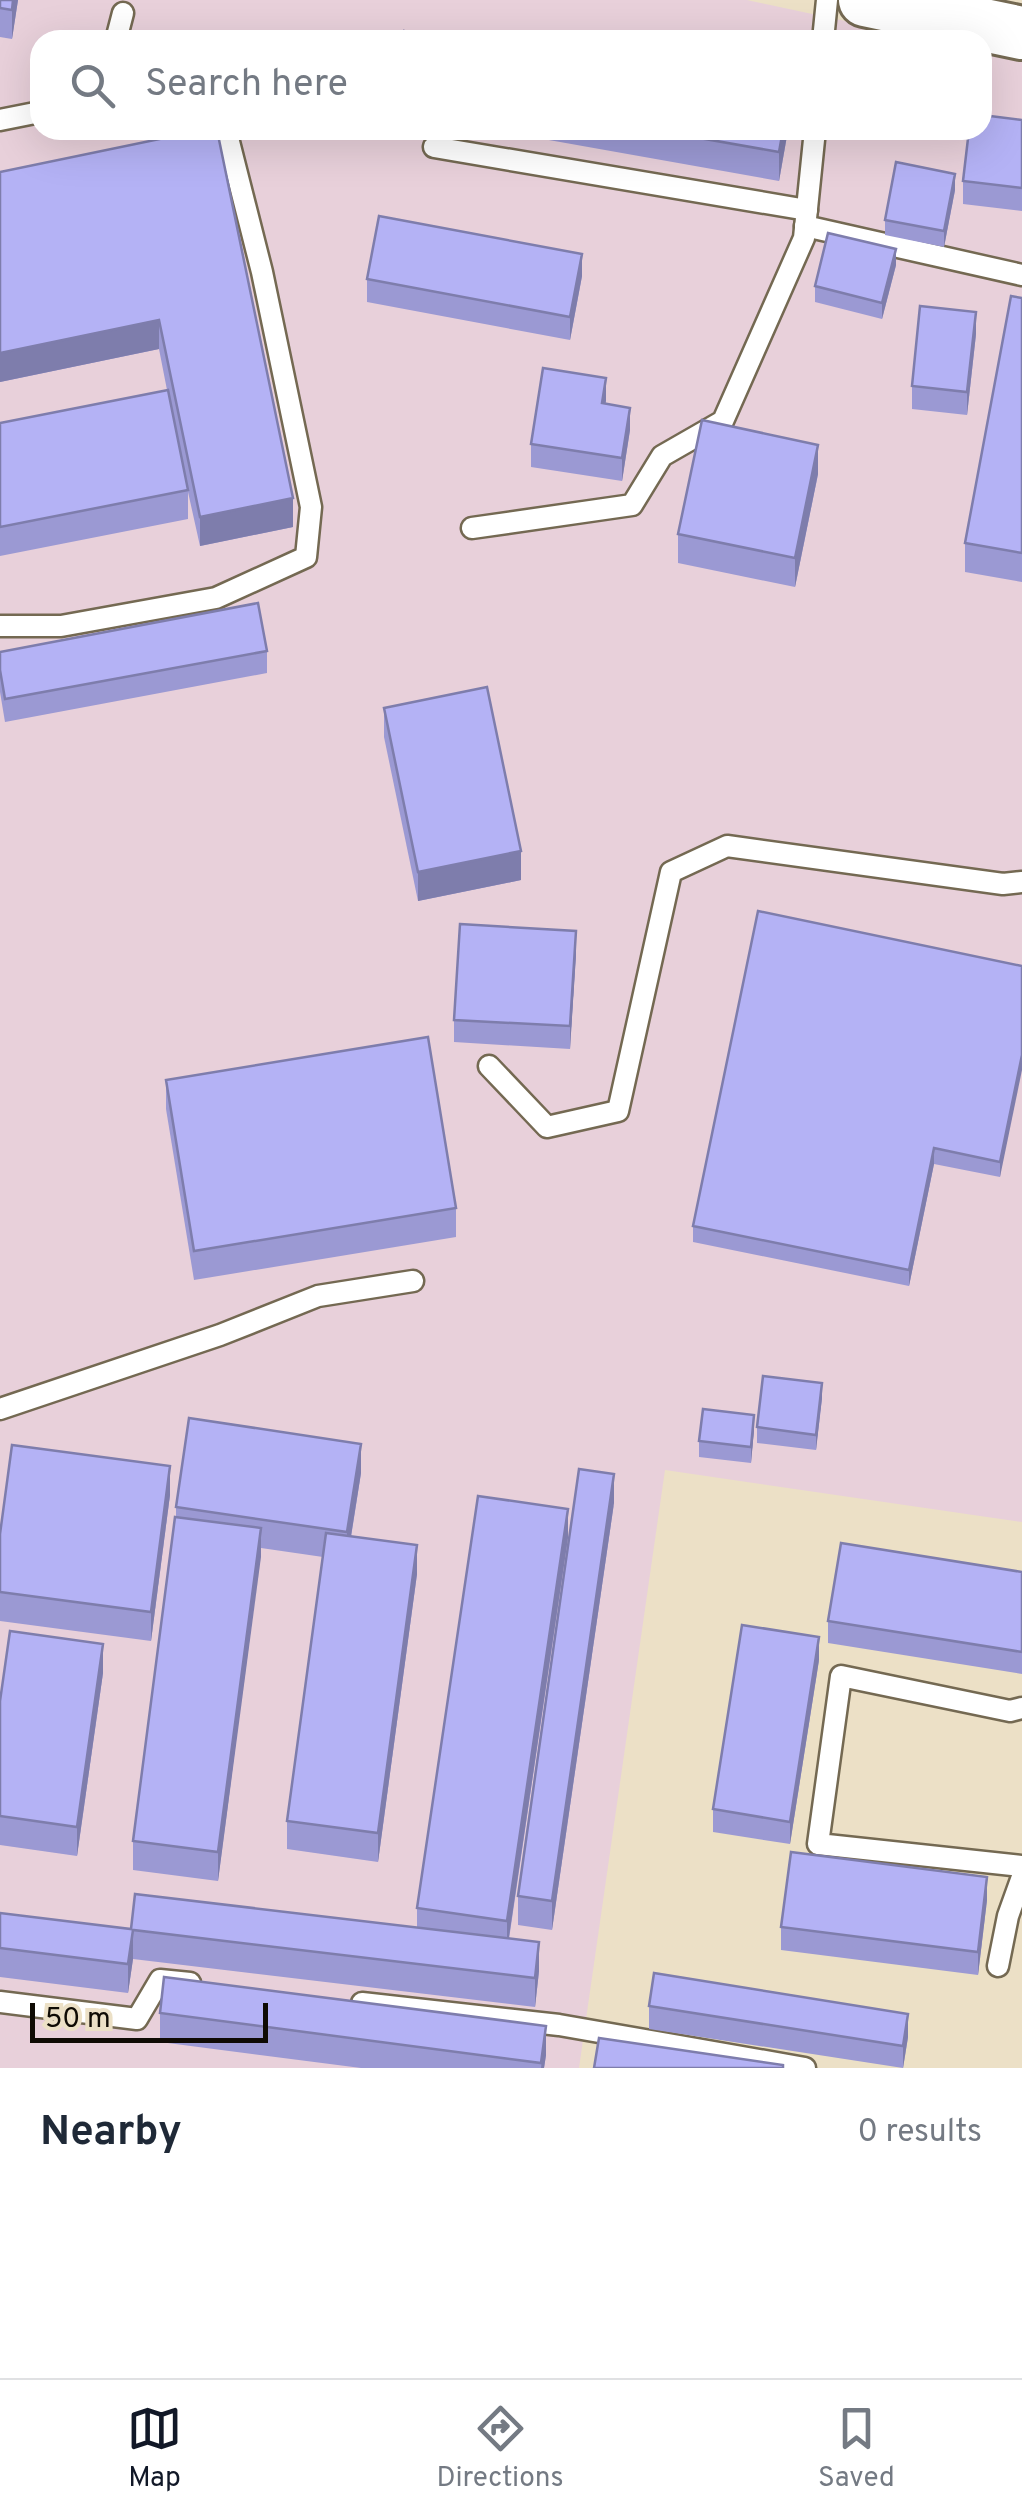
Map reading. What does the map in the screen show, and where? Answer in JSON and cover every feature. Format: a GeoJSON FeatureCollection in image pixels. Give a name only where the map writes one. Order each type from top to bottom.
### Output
{"type":"FeatureCollection","features":[{"type":"Feature","properties":{"kind":"main road"},"geometry":{"type":"LineString","coordinates":[[865,0],[1022,34]]}},
{"type":"Feature","properties":{"kind":"lane"},"geometry":{"type":"LineString","coordinates":[[824,30],[827,0]]}},
{"type":"Feature","properties":{"kind":"lane"},"geometry":{"type":"LineString","coordinates":[[119,30],[124,13]]}},
{"type":"Feature","properties":{"kind":"lane"},"geometry":{"type":"LineString","coordinates":[[0,120],[30,114]]}},
{"type":"Feature","properties":{"kind":"lane"},"geometry":{"type":"LineString","coordinates":[[0,626],[61,626],[216,598],[306,557],[311,507],[262,272],[229,140]]}},
{"type":"Feature","properties":{"kind":"lane"},"geometry":{"type":"LineString","coordinates":[[472,528],[632,504],[662,456],[724,421],[804,238],[813,140]]}},
{"type":"Feature","properties":{"kind":"lane"},"geometry":{"type":"LineString","coordinates":[[434,147],[806,218],[1022,275]]}},
{"type":"Feature","properties":{"kind":"lane"},"geometry":{"type":"LineString","coordinates":[[489,1066],[548,1127],[618,1111],[671,872],[727,846],[1003,884],[1022,882]]}},
{"type":"Feature","properties":{"kind":"lane"},"geometry":{"type":"LineString","coordinates":[[0,1409],[220,1336],[318,1296],[413,1281]]}},
{"type":"Feature","properties":{"kind":"lane"},"geometry":{"type":"LineString","coordinates":[[1022,1708],[1010,1711],[840,1676],[818,1844],[1022,1866]]}},
{"type":"Feature","properties":{"kind":"lane"},"geometry":{"type":"LineString","coordinates":[[998,1966],[1008,1916],[1022,1878]]}},
{"type":"Feature","properties":{"kind":"lane"},"geometry":{"type":"LineString","coordinates":[[0,2002],[137,2019],[160,1980],[217,1986]]}},
{"type":"Feature","properties":{"kind":"lane"},"geometry":{"type":"LineString","coordinates":[[350,2001],[559,2025],[805,2068]]}},
{"type":"Feature","properties":{"kind":"shaded area"},"geometry":{"type":"Polygon","coordinates":[[[0,0],[747,0],[887,30],[30,30],[30,140],[992,140],[992,52],[1022,59],[1022,1522],[665,1470],[579,2068],[0,2068],[0,0]]]}},
{"type":"Feature","properties":{"kind":"building"},"geometry":{"type":"Polygon","coordinates":[[[0,0],[13,0],[12,10],[0,8],[0,0]]]}},
{"type":"Feature","properties":{"kind":"building"},"geometry":{"type":"Polygon","coordinates":[[[992,116],[1022,120],[1022,188],[963,181],[968,140],[992,140],[992,116]]]}},
{"type":"Feature","properties":{"kind":"building"},"geometry":{"type":"Polygon","coordinates":[[[155,140],[219,140],[293,498],[200,517],[159,320],[0,353],[0,172],[155,140]]]}},
{"type":"Feature","properties":{"kind":"building"},"geometry":{"type":"Polygon","coordinates":[[[711,140],[781,140],[779,152],[711,140]]]}},
{"type":"Feature","properties":{"kind":"building"},"geometry":{"type":"Polygon","coordinates":[[[896,162],[955,174],[944,231],[885,220],[896,162]]]}},
{"type":"Feature","properties":{"kind":"building"},"geometry":{"type":"Polygon","coordinates":[[[379,216],[582,254],[570,317],[367,279],[379,216]]]}},
{"type":"Feature","properties":{"kind":"building"},"geometry":{"type":"Polygon","coordinates":[[[828,233],[896,249],[882,303],[815,286],[828,233]]]}},
{"type":"Feature","properties":{"kind":"building"},"geometry":{"type":"Polygon","coordinates":[[[1011,296],[1022,298],[1022,553],[965,543],[1011,296]]]}},
{"type":"Feature","properties":{"kind":"building"},"geometry":{"type":"Polygon","coordinates":[[[920,306],[976,312],[967,392],[912,386],[920,306]]]}},
{"type":"Feature","properties":{"kind":"building"},"geometry":{"type":"Polygon","coordinates":[[[543,368],[606,378],[602,403],[630,408],[622,458],[531,444],[543,368]]]}},
{"type":"Feature","properties":{"kind":"building"},"geometry":{"type":"Polygon","coordinates":[[[168,390],[188,490],[0,527],[0,423],[168,390]]]}},
{"type":"Feature","properties":{"kind":"building"},"geometry":{"type":"Polygon","coordinates":[[[702,420],[818,445],[795,558],[678,534],[702,420]]]}},
{"type":"Feature","properties":{"kind":"building"},"geometry":{"type":"Polygon","coordinates":[[[258,603],[267,651],[5,699],[0,652],[258,603]]]}},
{"type":"Feature","properties":{"kind":"building"},"geometry":{"type":"Polygon","coordinates":[[[487,687],[521,851],[418,872],[384,708],[487,687]]]}},
{"type":"Feature","properties":{"kind":"building"},"geometry":{"type":"Polygon","coordinates":[[[758,911],[1022,966],[1022,1055],[1000,1162],[934,1148],[909,1270],[693,1226],[758,911]]]}},
{"type":"Feature","properties":{"kind":"building"},"geometry":{"type":"Polygon","coordinates":[[[460,924],[576,931],[570,1026],[454,1020],[460,924]]]}},
{"type":"Feature","properties":{"kind":"building"},"geometry":{"type":"Polygon","coordinates":[[[428,1037],[456,1208],[194,1251],[166,1080],[428,1037]]]}},
{"type":"Feature","properties":{"kind":"building"},"geometry":{"type":"Polygon","coordinates":[[[763,1376],[822,1383],[816,1435],[757,1427],[763,1376]]]}},
{"type":"Feature","properties":{"kind":"building"},"geometry":{"type":"Polygon","coordinates":[[[703,1409],[754,1415],[751,1447],[699,1441],[703,1409]]]}},
{"type":"Feature","properties":{"kind":"building"},"geometry":{"type":"Polygon","coordinates":[[[189,1418],[361,1444],[347,1532],[176,1507],[189,1418]]]}},
{"type":"Feature","properties":{"kind":"building"},"geometry":{"type":"Polygon","coordinates":[[[12,1445],[170,1466],[151,1612],[0,1592],[0,1534],[12,1445]]]}},
{"type":"Feature","properties":{"kind":"building"},"geometry":{"type":"Polygon","coordinates":[[[579,1469],[614,1474],[552,1901],[518,1896],[579,1469]]]}},
{"type":"Feature","properties":{"kind":"building"},"geometry":{"type":"Polygon","coordinates":[[[478,1496],[568,1509],[507,1921],[417,1908],[478,1496]]]}},
{"type":"Feature","properties":{"kind":"building"},"geometry":{"type":"Polygon","coordinates":[[[175,1517],[261,1528],[218,1852],[133,1841],[175,1517]]]}},
{"type":"Feature","properties":{"kind":"building"},"geometry":{"type":"Polygon","coordinates":[[[326,1533],[417,1545],[378,1833],[287,1821],[326,1533]]]}},
{"type":"Feature","properties":{"kind":"building"},"geometry":{"type":"Polygon","coordinates":[[[841,1543],[1022,1572],[1022,1652],[828,1621],[841,1543]]]}},
{"type":"Feature","properties":{"kind":"building"},"geometry":{"type":"Polygon","coordinates":[[[742,1625],[819,1637],[790,1822],[713,1809],[742,1625]]]}},
{"type":"Feature","properties":{"kind":"building"},"geometry":{"type":"Polygon","coordinates":[[[10,1631],[103,1644],[77,1827],[0,1816],[0,1701],[10,1631]]]}},
{"type":"Feature","properties":{"kind":"building"},"geometry":{"type":"Polygon","coordinates":[[[791,1852],[987,1877],[978,1952],[781,1927],[791,1852]]]}},
{"type":"Feature","properties":{"kind":"building"},"geometry":{"type":"Polygon","coordinates":[[[135,1894],[539,1942],[535,1978],[133,1930],[128,1964],[0,1948],[0,1913],[131,1929],[135,1894]]]}},
{"type":"Feature","properties":{"kind":"building"},"geometry":{"type":"Polygon","coordinates":[[[654,1973],[908,2014],[903,2046],[649,2006],[654,1973]]]}},
{"type":"Feature","properties":{"kind":"building"},"geometry":{"type":"Polygon","coordinates":[[[164,1977],[546,2026],[541,2063],[160,2013],[164,1977]]]}},
{"type":"Feature","properties":{"kind":"building"},"geometry":{"type":"Polygon","coordinates":[[[599,2038],[783,2065],[783,2068],[594,2068],[599,2038]]]}}]}
